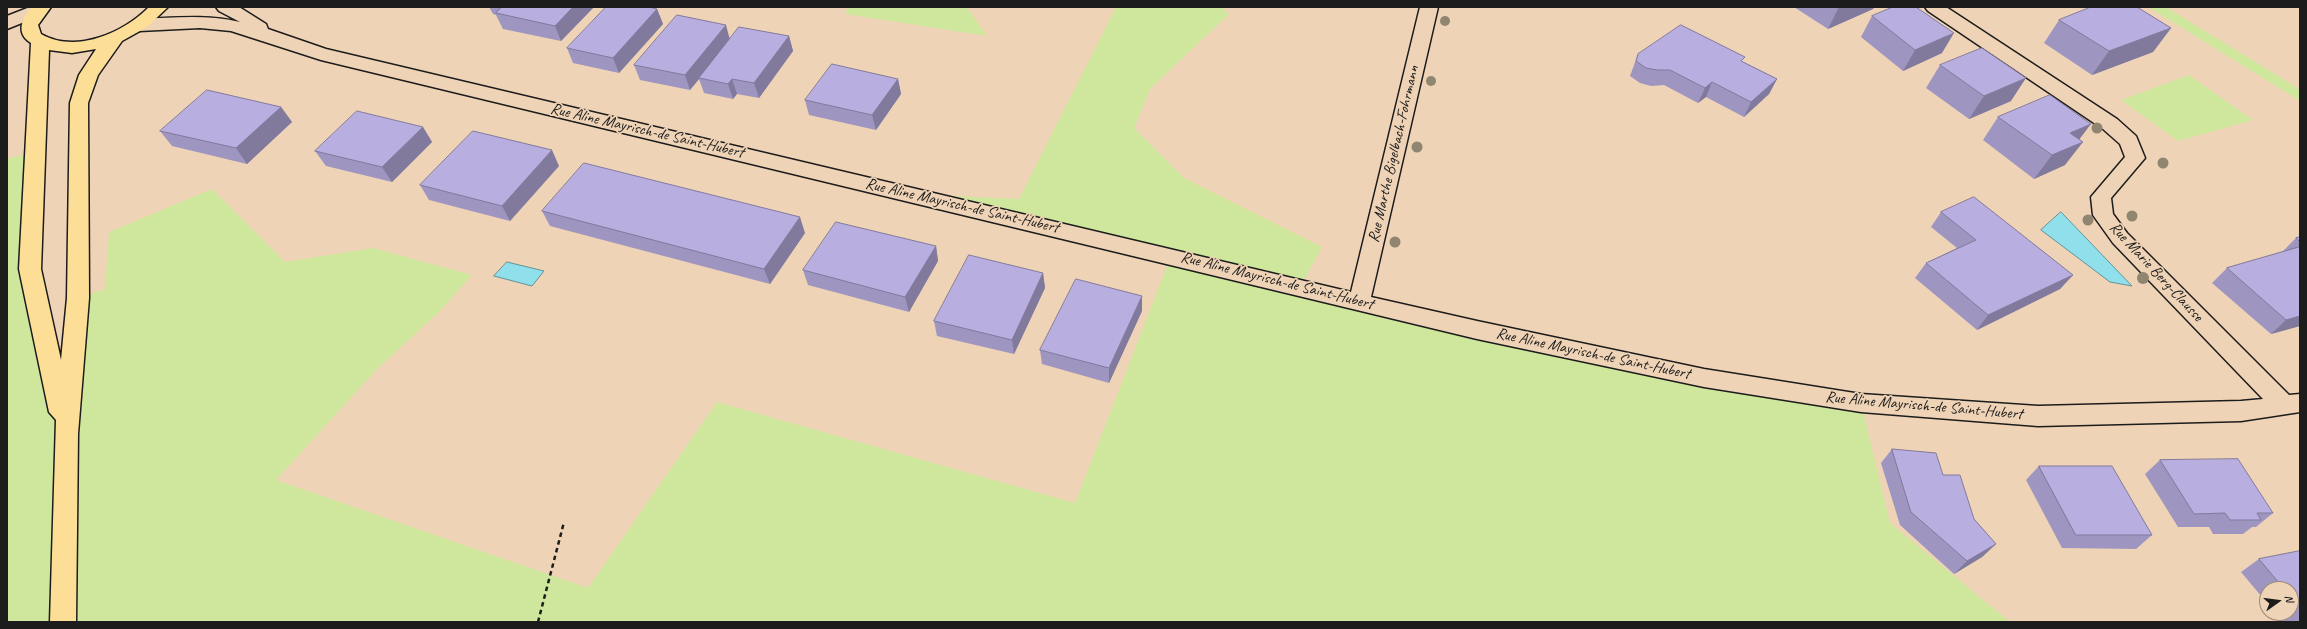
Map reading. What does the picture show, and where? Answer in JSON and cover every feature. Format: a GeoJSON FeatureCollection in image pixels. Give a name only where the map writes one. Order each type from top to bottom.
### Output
{"type":"FeatureCollection","features":[{"type":"Feature","properties":{"kind":"main road"},"geometry":{"type":"LineString","coordinates":[[40,8],[31,20],[29,29],[32,37],[40,43],[54,47],[73,47],[95,44],[116,37],[139,25],[159,7]]}},
{"type":"Feature","properties":{"kind":"main road"},"geometry":{"type":"LineString","coordinates":[[63,622],[66,434],[78,298],[79,103],[83,82],[97,60],[116,37]]}},
{"type":"Feature","properties":{"kind":"main road"},"geometry":{"type":"LineString","coordinates":[[40,43],[30,269],[66,434]]}},
{"type":"Feature","properties":{"kind":"street","name":"Rue Aline Mayrisch-de Saint-Hubert"},"geometry":{"type":"LineString","coordinates":[[225,7],[242,15],[270,36]]}},
{"type":"Feature","properties":{"kind":"street","name":"Rue Marthe Bigelbach-Fohrmann"},"geometry":{"type":"LineString","coordinates":[[1359,302],[1430,7]]}},
{"type":"Feature","properties":{"kind":"street","name":"Rue Marie Berg-Clausse"},"geometry":{"type":"LineString","coordinates":[[1934,7],[2110,124],[2129,141],[2135,158],[2101,197],[2103,215],[2120,238],[2292,405]]}},
{"type":"Feature","properties":{"kind":"street"},"geometry":{"type":"LineString","coordinates":[[7,23],[40,8]]}},
{"type":"Feature","properties":{"kind":"street","name":"Rue Aline Mayrisch-de Saint-Hubert"},"geometry":{"type":"LineString","coordinates":[[139,25],[201,22],[223,25],[270,36],[322,54],[1359,302],[1477,330],[1696,376],[1861,403],[2038,416],[2241,411],[2292,405]]}},
{"type":"Feature","properties":{"kind":"path"},"geometry":{"type":"LineString","coordinates":[[538,622],[564,522]]}},
{"type":"Feature","properties":{"kind":"green space"},"geometry":{"type":"Polygon","coordinates":[[[849,7],[967,7],[987,36],[845,14],[849,7]]]}},
{"type":"Feature","properties":{"kind":"green space"},"geometry":{"type":"Polygon","coordinates":[[[1116,7],[1222,7],[1229,14],[1150,89],[1134,128],[1184,178],[1322,247],[1300,287],[1861,403],[1890,523],[2010,622],[7,622],[7,159],[36,151],[30,269],[66,433],[78,298],[105,289],[109,232],[212,189],[285,262],[373,248],[472,275],[439,312],[378,368],[276,480],[588,588],[717,402],[1075,503],[1171,256],[910,194],[1019,199],[1116,7]]]}},
{"type":"Feature","properties":{"kind":"green space"},"geometry":{"type":"Polygon","coordinates":[[[2148,7],[2166,7],[2288,82],[2300,90],[2300,101],[2148,7]]]}},
{"type":"Feature","properties":{"kind":"green space"},"geometry":{"type":"Polygon","coordinates":[[[2189,75],[2253,120],[2178,141],[2121,100],[2189,75]]]}},
{"type":"Feature","properties":{"kind":"water"},"geometry":{"type":"Polygon","coordinates":[[[2061,212],[2132,286],[2110,282],[2041,230],[2061,212]]]}},
{"type":"Feature","properties":{"kind":"water"},"geometry":{"type":"Polygon","coordinates":[[[507,262],[544,271],[532,286],[494,276],[507,262]]]}},
{"type":"Feature","properties":{"kind":"building"},"geometry":{"type":"Polygon","coordinates":[[[502,7],[573,7],[555,26],[496,13],[502,7]]]}},
{"type":"Feature","properties":{"kind":"building"},"geometry":{"type":"Polygon","coordinates":[[[606,7],[649,7],[657,9],[613,58],[567,48],[606,7]]]}},
{"type":"Feature","properties":{"kind":"building"},"geometry":{"type":"Polygon","coordinates":[[[1893,7],[1916,7],[1954,33],[1915,50],[1872,16],[1893,7]]]}},
{"type":"Feature","properties":{"kind":"building"},"geometry":{"type":"Polygon","coordinates":[[[2091,7],[2137,7],[2171,28],[2109,51],[2059,20],[2091,7]]]}},
{"type":"Feature","properties":{"kind":"building"},"geometry":{"type":"Polygon","coordinates":[[[677,15],[726,25],[685,75],[634,65],[677,15]]]}},
{"type":"Feature","properties":{"kind":"building"},"geometry":{"type":"Polygon","coordinates":[[[1681,25],[1745,57],[1741,61],[1777,79],[1751,102],[1712,82],[1705,88],[1670,70],[1646,68],[1636,61],[1638,54],[1681,25]]]}},
{"type":"Feature","properties":{"kind":"building"},"geometry":{"type":"Polygon","coordinates":[[[739,27],[789,36],[754,83],[732,79],[728,84],[699,78],[739,27]]]}},
{"type":"Feature","properties":{"kind":"building"},"geometry":{"type":"Polygon","coordinates":[[[1982,48],[2026,78],[1984,96],[1940,65],[1982,48]]]}},
{"type":"Feature","properties":{"kind":"building"},"geometry":{"type":"Polygon","coordinates":[[[832,64],[898,79],[872,115],[805,100],[832,64]]]}},
{"type":"Feature","properties":{"kind":"building"},"geometry":{"type":"Polygon","coordinates":[[[207,90],[281,107],[236,148],[160,131],[207,90]]]}},
{"type":"Feature","properties":{"kind":"building"},"geometry":{"type":"Polygon","coordinates":[[[2050,95],[2091,124],[2070,133],[2083,142],[2052,155],[1998,117],[2050,95]]]}},
{"type":"Feature","properties":{"kind":"building"},"geometry":{"type":"Polygon","coordinates":[[[357,111],[423,127],[382,167],[315,151],[357,111]]]}},
{"type":"Feature","properties":{"kind":"building"},"geometry":{"type":"Polygon","coordinates":[[[473,131],[552,150],[502,206],[420,185],[473,131]]]}},
{"type":"Feature","properties":{"kind":"building"},"geometry":{"type":"Polygon","coordinates":[[[584,163],[800,217],[764,269],[542,211],[584,163]]]}},
{"type":"Feature","properties":{"kind":"building"},"geometry":{"type":"Polygon","coordinates":[[[1974,197],[2073,275],[1988,315],[1926,263],[1976,240],[1941,212],[1974,197]]]}},
{"type":"Feature","properties":{"kind":"building"},"geometry":{"type":"Polygon","coordinates":[[[836,222],[936,246],[905,297],[803,270],[836,222]]]}},
{"type":"Feature","properties":{"kind":"building"},"geometry":{"type":"Polygon","coordinates":[[[2300,247],[2300,316],[2286,320],[2227,268],[2300,247]]]}},
{"type":"Feature","properties":{"kind":"building"},"geometry":{"type":"Polygon","coordinates":[[[969,255],[1043,273],[1012,340],[934,321],[969,255]]]}},
{"type":"Feature","properties":{"kind":"building"},"geometry":{"type":"Polygon","coordinates":[[[1076,279],[1142,296],[1109,368],[1040,350],[1076,279]]]}},
{"type":"Feature","properties":{"kind":"building"},"geometry":{"type":"Polygon","coordinates":[[[1892,449],[1936,453],[1943,475],[1960,475],[1974,519],[1996,544],[1967,561],[1911,512],[1892,449]]]}},
{"type":"Feature","properties":{"kind":"building"},"geometry":{"type":"Polygon","coordinates":[[[2238,459],[2273,513],[2257,513],[2261,520],[2230,520],[2225,513],[2194,514],[2160,460],[2238,459]]]}},
{"type":"Feature","properties":{"kind":"building"},"geometry":{"type":"Polygon","coordinates":[[[2039,466],[2112,466],[2152,535],[2076,535],[2039,466]]]}},
{"type":"Feature","properties":{"kind":"building"},"geometry":{"type":"Polygon","coordinates":[[[2300,551],[2300,608],[2299,581],[2277,581],[2259,559],[2300,551]]]}}]}
